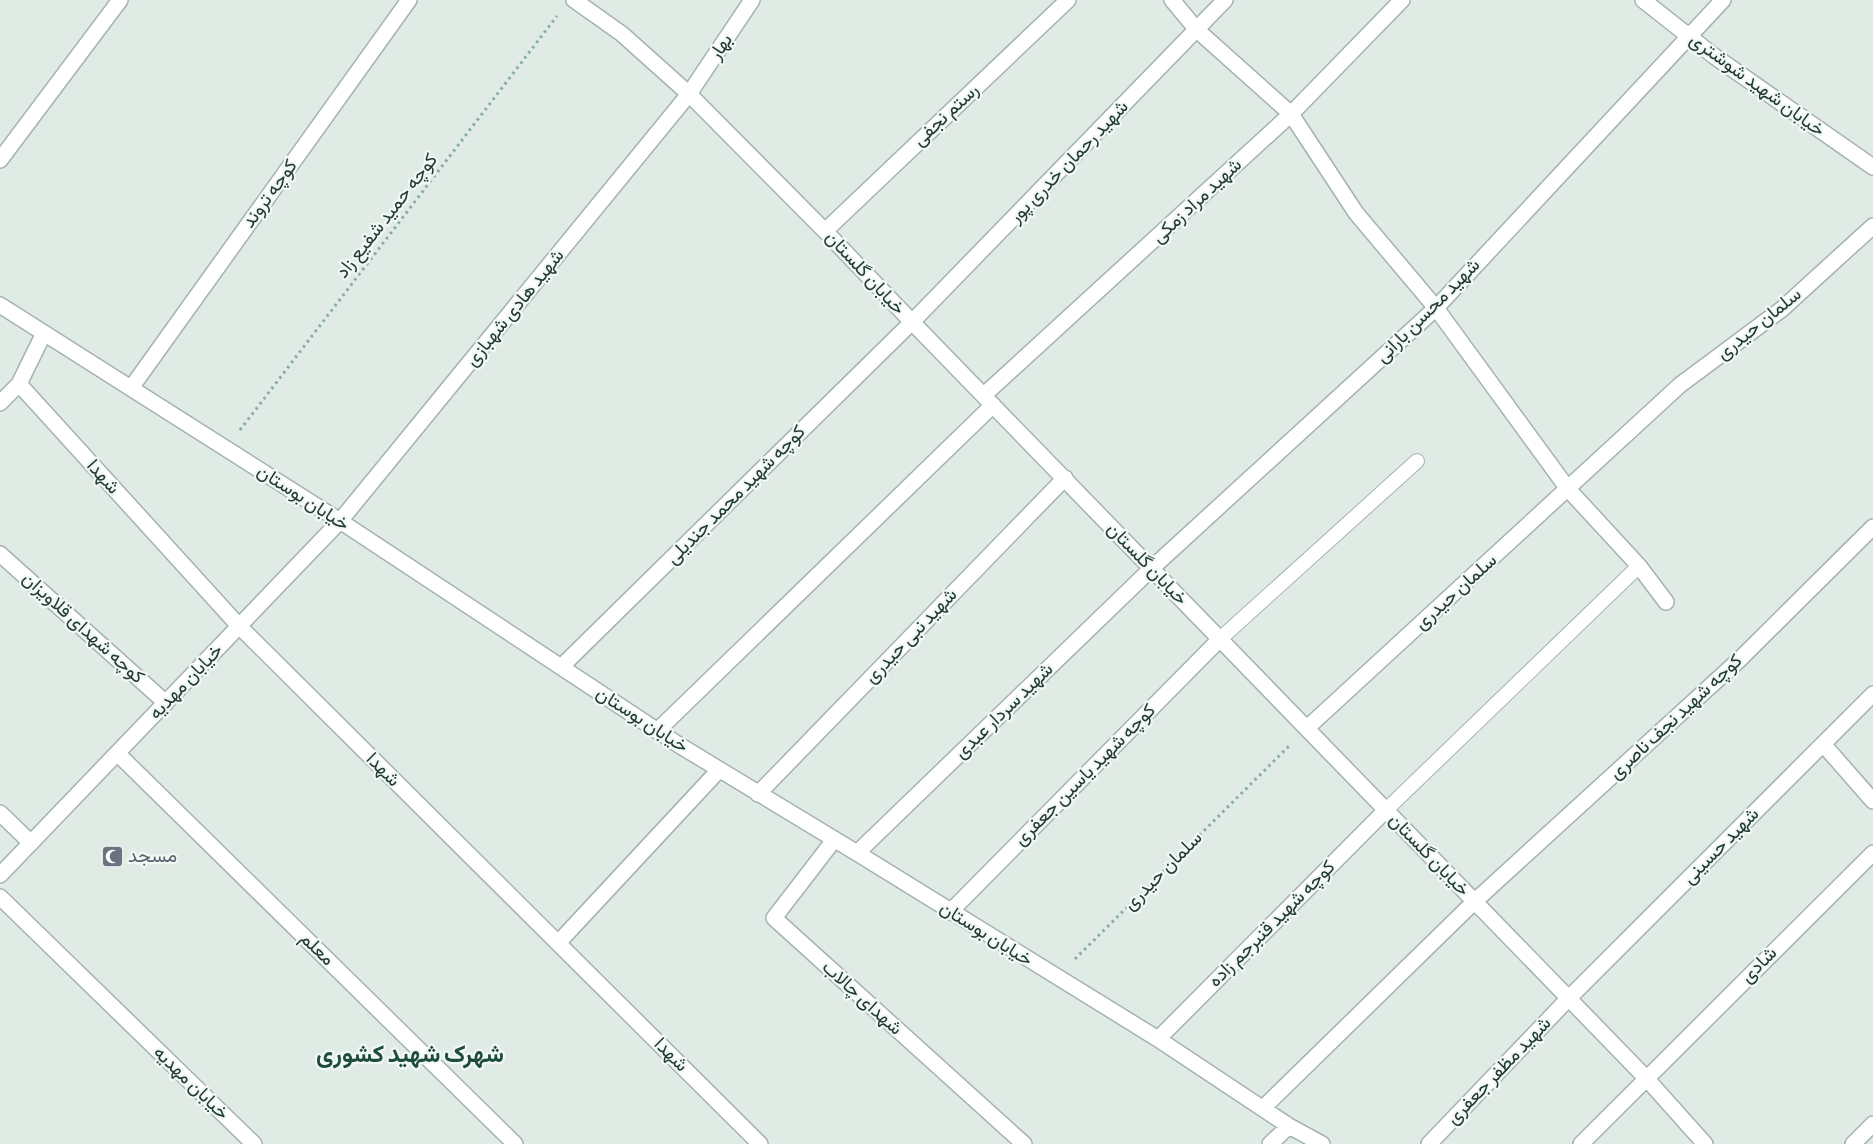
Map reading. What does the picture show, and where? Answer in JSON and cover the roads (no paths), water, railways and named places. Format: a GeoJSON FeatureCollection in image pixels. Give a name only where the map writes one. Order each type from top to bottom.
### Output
{"type":"FeatureCollection","features":[{"type":"Feature","properties":{"kind":"street"},"geometry":{"type":"LineString","coordinates":[[0,160],[120,0]]}},
{"type":"Feature","properties":{"kind":"street","name":"کوچه تروند"},"geometry":{"type":"LineString","coordinates":[[131,388],[409,0]]}},
{"type":"Feature","properties":{"kind":"street","name":"خیابان گلستان"},"geometry":{"type":"LineString","coordinates":[[574,0],[622,34],[689,94],[825,230],[912,322],[1569,998],[1646,1078],[1705,1144]]}},
{"type":"Feature","properties":{"kind":"street","name":"بهار"},"geometry":{"type":"LineString","coordinates":[[689,94],[752,0]]}},
{"type":"Feature","properties":{"kind":"street","name":"رستم نجفی"},"geometry":{"type":"LineString","coordinates":[[825,230],[1068,0]]}},
{"type":"Feature","properties":{"kind":"street"},"geometry":{"type":"LineString","coordinates":[[1172,0],[1197,30],[1291,114],[1356,213],[1436,308],[1568,489],[1639,566],[1666,602]]}},
{"type":"Feature","properties":{"kind":"street","name":"شهید رحمان خدری پور"},"geometry":{"type":"LineString","coordinates":[[912,322],[1225,0]]}},
{"type":"Feature","properties":{"kind":"street","name":"شهید مراد زمکی"},"geometry":{"type":"LineString","coordinates":[[657,731],[989,400],[1291,114],[1402,0]]}},
{"type":"Feature","properties":{"kind":"street","name":"خیابان شهید شوشتری"},"geometry":{"type":"LineString","coordinates":[[1643,0],[1714,56],[1873,167]]}},
{"type":"Feature","properties":{"kind":"street","name":"شهید محسن بارانی"},"geometry":{"type":"LineString","coordinates":[[1152,568],[1436,308],[1723,0]]}},
{"type":"Feature","properties":{"kind":"street","name":"شهید هادی شهبازی"},"geometry":{"type":"LineString","coordinates":[[340,521],[689,94]]}},
{"type":"Feature","properties":{"kind":"street","name":"سلمان حیدری"},"geometry":{"type":"LineString","coordinates":[[1307,728],[1680,386],[1782,309],[1873,226]]}},
{"type":"Feature","properties":{"kind":"street","name":"خیابان بوستان"},"geometry":{"type":"LineString","coordinates":[[0,305],[340,521],[718,770],[857,853],[1158,1039],[1289,1126],[1322,1144]]}},
{"type":"Feature","properties":{"kind":"street","name":"کوچه شهید محمد جندیلی"},"geometry":{"type":"LineString","coordinates":[[561,667],[912,322]]}},
{"type":"Feature","properties":{"kind":"street"},"geometry":{"type":"LineString","coordinates":[[0,403],[18,384],[44,333]]}},
{"type":"Feature","properties":{"kind":"street","name":"شهدا"},"geometry":{"type":"LineString","coordinates":[[18,384],[239,626],[760,1144]]}},
{"type":"Feature","properties":{"kind":"street","name":"شهید نبی حیدری"},"geometry":{"type":"LineString","coordinates":[[758,794],[1064,478]]}},
{"type":"Feature","properties":{"kind":"street","name":"خیابان مهدیه"},"geometry":{"type":"LineString","coordinates":[[0,875],[340,521]]}},
{"type":"Feature","properties":{"kind":"street","name":"کوچه شهید نجف ناصری"},"geometry":{"type":"LineString","coordinates":[[1264,1108],[1474,901],[1738,660],[1873,527]]}},
{"type":"Feature","properties":{"kind":"street","name":"کوچه شهدای قلاویزان"},"geometry":{"type":"LineString","coordinates":[[0,554],[166,703]]}},
{"type":"Feature","properties":{"kind":"street","name":"شهید سردار عبدی"},"geometry":{"type":"LineString","coordinates":[[857,853],[1152,568]]}},
{"type":"Feature","properties":{"kind":"street","name":"کوچه شهید یاسین جعفری"},"geometry":{"type":"LineString","coordinates":[[950,912],[1220,639]]}},
{"type":"Feature","properties":{"kind":"street","name":"شهید حسینی"},"geometry":{"type":"LineString","coordinates":[[1569,998],[1873,694]]}},
{"type":"Feature","properties":{"kind":"street"},"geometry":{"type":"LineString","coordinates":[[1823,744],[1873,801]]}},
{"type":"Feature","properties":{"kind":"street","name":"معلم"},"geometry":{"type":"LineString","coordinates":[[118,754],[515,1144]]}},
{"type":"Feature","properties":{"kind":"street"},"geometry":{"type":"LineString","coordinates":[[558,943],[718,770]]}},
{"type":"Feature","properties":{"kind":"street","name":"کوچه شهید قنبرجم زاده"},"geometry":{"type":"LineString","coordinates":[[1158,1039],[1386,810]]}},
{"type":"Feature","properties":{"kind":"street"},"geometry":{"type":"LineString","coordinates":[[0,813],[31,843]]}},
{"type":"Feature","properties":{"kind":"street","name":"شهدای چالاب"},"geometry":{"type":"LineString","coordinates":[[834,840],[774,918],[1024,1144]]}},
{"type":"Feature","properties":{"kind":"street","name":"شادی"},"geometry":{"type":"LineString","coordinates":[[1581,1144],[1873,853]]}},
{"type":"Feature","properties":{"kind":"street","name":"خیابان مهدیه"},"geometry":{"type":"LineString","coordinates":[[1,901],[254,1144]]}},
{"type":"Feature","properties":{"kind":"street","name":"شهید مظفر جعفری"},"geometry":{"type":"LineString","coordinates":[[1429,1144],[1569,998]]}},
{"type":"Feature","properties":{"kind":"street"},"geometry":{"type":"LineString","coordinates":[[1853,1144],[1873,1124]]}},
{"type":"Feature","properties":{"kind":"street"},"geometry":{"type":"LineString","coordinates":[[1270,1144],[1289,1126]]}},
{"type":"Feature","properties":{"kind":"street"},"geometry":{"type":"LineString","coordinates":[[1279,1144],[1289,1126]]}},
{"type":"Feature","properties":{"kind":"lane"},"geometry":{"type":"LineString","coordinates":[[1220,639],[1417,461]]}},
{"type":"Feature","properties":{"kind":"lane"},"geometry":{"type":"LineString","coordinates":[[1386,810],[1639,566]]}},
{"type":"Feature","properties":{"kind":"place","name":"مسجد"},"geometry":{"type":"Point","coordinates":[112,856]}},
{"type":"Feature","properties":{"kind":"district","name":"شهرک شهید کشوری"},"geometry":{"type":"Point","coordinates":[410,1055]}}]}
